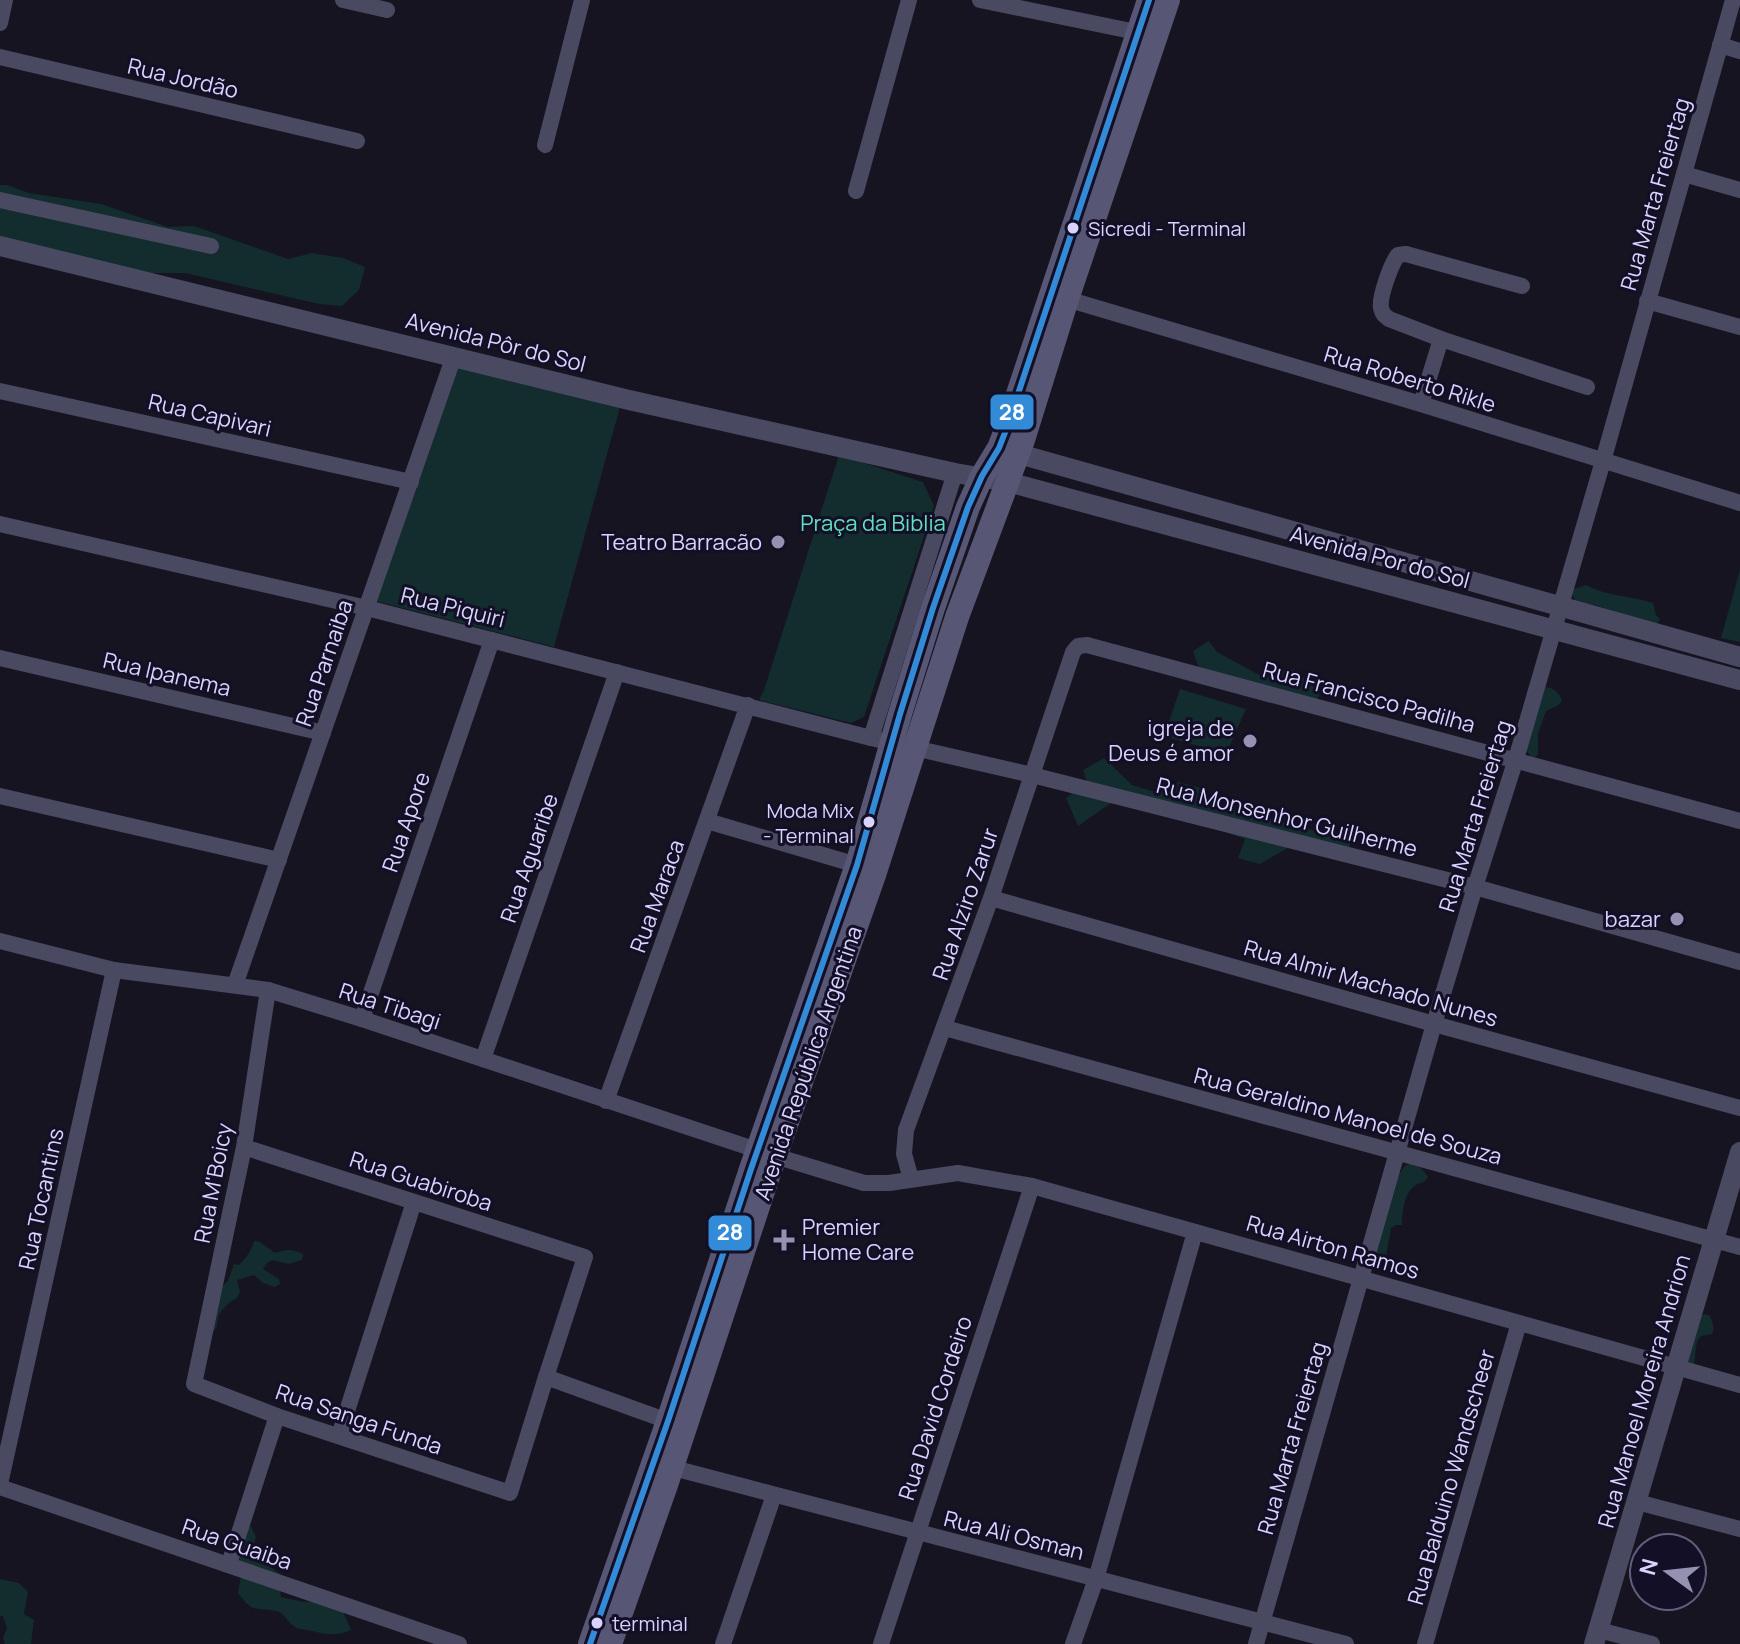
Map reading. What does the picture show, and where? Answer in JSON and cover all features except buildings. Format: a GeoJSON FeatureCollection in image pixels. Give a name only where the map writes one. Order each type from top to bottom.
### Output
{"type":"FeatureCollection","features":[{"type":"Feature","properties":{"kind":"main road"},"geometry":{"type":"LineString","coordinates":[[1147,34],[1149,0]]}},
{"type":"Feature","properties":{"kind":"main road"},"geometry":{"type":"LineString","coordinates":[[1009,451],[1147,34],[1168,0]]}},
{"type":"Feature","properties":{"kind":"main road","name":"Avenida República Argentina"},"geometry":{"type":"LineString","coordinates":[[610,1644],[662,1465],[766,1153],[857,865],[933,608],[982,476],[1009,451]]}},
{"type":"Feature","properties":{"kind":"main road","name":"Avenida República Argentina"},"geometry":{"type":"LineString","coordinates":[[766,1153],[874,875],[892,742],[957,617],[1008,482],[1009,451]]}},
{"type":"Feature","properties":{"kind":"main road","name":"Avenida República Argentina"},"geometry":{"type":"LineString","coordinates":[[590,1644],[662,1465]]}},
{"type":"Feature","properties":{"kind":"street"},"geometry":{"type":"LineString","coordinates":[[0,23],[5,0]]}},
{"type":"Feature","properties":{"kind":"street"},"geometry":{"type":"LineString","coordinates":[[343,0],[387,10]]}},
{"type":"Feature","properties":{"kind":"street"},"geometry":{"type":"LineString","coordinates":[[545,145],[582,0]]}},
{"type":"Feature","properties":{"kind":"street"},"geometry":{"type":"LineString","coordinates":[[856,191],[909,0]]}},
{"type":"Feature","properties":{"kind":"street"},"geometry":{"type":"LineString","coordinates":[[980,0],[1147,34]]}},
{"type":"Feature","properties":{"kind":"street","name":"Rua Marta Freiertag"},"geometry":{"type":"LineString","coordinates":[[1256,1644],[1434,1024],[1603,461],[1733,0]]}},
{"type":"Feature","properties":{"kind":"street"},"geometry":{"type":"LineString","coordinates":[[1720,45],[1740,51]]}},
{"type":"Feature","properties":{"kind":"street","name":"Rua Jordão"},"geometry":{"type":"LineString","coordinates":[[0,57],[357,141]]}},
{"type":"Feature","properties":{"kind":"street"},"geometry":{"type":"LineString","coordinates":[[1684,174],[1740,190]]}},
{"type":"Feature","properties":{"kind":"street"},"geometry":{"type":"LineString","coordinates":[[0,200],[211,246]]}},
{"type":"Feature","properties":{"kind":"street","name":"Avenida Pôr do Sol"},"geometry":{"type":"LineString","coordinates":[[0,246],[629,400],[955,473],[982,476]]}},
{"type":"Feature","properties":{"kind":"street"},"geometry":{"type":"LineString","coordinates":[[1522,286],[1406,254],[1398,255],[1380,304],[1382,314],[1389,319],[1587,387]]}},
{"type":"Feature","properties":{"kind":"street","name":"Rua Roberto Rikle"},"geometry":{"type":"LineString","coordinates":[[1059,296],[1740,503]]}},
{"type":"Feature","properties":{"kind":"street"},"geometry":{"type":"LineString","coordinates":[[1647,301],[1740,327]]}},
{"type":"Feature","properties":{"kind":"street"},"geometry":{"type":"LineString","coordinates":[[1421,404],[1441,339]]}},
{"type":"Feature","properties":{"kind":"street","name":"Rua Parnaiba"},"geometry":{"type":"LineString","coordinates":[[235,985],[454,356]]}},
{"type":"Feature","properties":{"kind":"street","name":"Rua Capivari"},"geometry":{"type":"LineString","coordinates":[[0,391],[411,482]]}},
{"type":"Feature","properties":{"kind":"street","name":"Avenida Por do Sol"},"geometry":{"type":"LineString","coordinates":[[1009,451],[1740,657]]}},
{"type":"Feature","properties":{"kind":"street","name":"Avenida República Argentina"},"geometry":{"type":"LineString","coordinates":[[892,742],[955,473]]}},
{"type":"Feature","properties":{"kind":"street","name":"Avenida Por do Sol"},"geometry":{"type":"LineString","coordinates":[[982,476],[1740,680]]}},
{"type":"Feature","properties":{"kind":"street","name":"Rua Piquiri"},"geometry":{"type":"LineString","coordinates":[[0,524],[367,608],[892,742]]}},
{"type":"Feature","properties":{"kind":"street","name":"Rua Apore"},"geometry":{"type":"LineString","coordinates":[[362,1019],[492,640]]}},
{"type":"Feature","properties":{"kind":"street","name":"Rua Francisco Padilha"},"geometry":{"type":"LineString","coordinates":[[1078,646],[1087,645],[1740,821]]}},
{"type":"Feature","properties":{"kind":"street","name":"Rua Alziro Zarur"},"geometry":{"type":"LineString","coordinates":[[911,1179],[904,1154],[906,1130],[991,898],[1073,652],[1078,646]]}},
{"type":"Feature","properties":{"kind":"street","name":"Rua Ipanema"},"geometry":{"type":"LineString","coordinates":[[0,658],[323,733]]}},
{"type":"Feature","properties":{"kind":"street","name":"Rua Aguaribe"},"geometry":{"type":"LineString","coordinates":[[483,1059],[617,672]]}},
{"type":"Feature","properties":{"kind":"street","name":"Rua Maraca"},"geometry":{"type":"LineString","coordinates":[[606,1101],[748,705]]}},
{"type":"Feature","properties":{"kind":"street","name":"Rua Monsenhor Guilherme"},"geometry":{"type":"LineString","coordinates":[[892,742],[1475,887],[1740,962]]}},
{"type":"Feature","properties":{"kind":"street"},"geometry":{"type":"LineString","coordinates":[[0,796],[279,860]]}},
{"type":"Feature","properties":{"kind":"street"},"geometry":{"type":"LineString","coordinates":[[707,821],[857,865]]}},
{"type":"Feature","properties":{"kind":"street","name":"Rua Almir Machado Nunes"},"geometry":{"type":"LineString","coordinates":[[991,898],[1740,1108]]}},
{"type":"Feature","properties":{"kind":"street","name":"Rua Tibagi"},"geometry":{"type":"LineString","coordinates":[[0,941],[114,970],[268,990],[864,1183],[911,1179]]}},
{"type":"Feature","properties":{"kind":"street","name":"Rua Tocantins"},"geometry":{"type":"LineString","coordinates":[[0,1486],[114,970]]}},
{"type":"Feature","properties":{"kind":"street","name":"Rua M'Boicy"},"geometry":{"type":"LineString","coordinates":[[194,1384],[244,1147],[268,990]]}},
{"type":"Feature","properties":{"kind":"street","name":"Rua Geraldino Manoel de Souza"},"geometry":{"type":"LineString","coordinates":[[945,1028],[1740,1247]]}},
{"type":"Feature","properties":{"kind":"street","name":"Rua Guabiroba"},"geometry":{"type":"LineString","coordinates":[[244,1147],[585,1257],[546,1377]]}},
{"type":"Feature","properties":{"kind":"street","name":"Rua Manoel Moreira Andrion"},"geometry":{"type":"LineString","coordinates":[[1597,1637],[1740,1152]]}},
{"type":"Feature","properties":{"kind":"street","name":"Rua Airton Ramos"},"geometry":{"type":"LineString","coordinates":[[911,1179],[958,1173],[1032,1186],[1740,1385]]}},
{"type":"Feature","properties":{"kind":"street","name":"Rua David Cordeiro"},"geometry":{"type":"LineString","coordinates":[[881,1644],[1032,1186]]}},
{"type":"Feature","properties":{"kind":"street"},"geometry":{"type":"LineString","coordinates":[[339,1436],[414,1202]]}},
{"type":"Feature","properties":{"kind":"street"},"geometry":{"type":"LineString","coordinates":[[1073,1644],[1096,1579],[1195,1232]]}},
{"type":"Feature","properties":{"kind":"street","name":"Rua Balduino Wandscheer"},"geometry":{"type":"LineString","coordinates":[[1425,1644],[1519,1323]]}},
{"type":"Feature","properties":{"kind":"street"},"geometry":{"type":"LineString","coordinates":[[546,1377],[676,1424]]}},
{"type":"Feature","properties":{"kind":"street","name":"Rua Sanga Funda"},"geometry":{"type":"LineString","coordinates":[[194,1384],[277,1416],[510,1493],[546,1377]]}},
{"type":"Feature","properties":{"kind":"street"},"geometry":{"type":"LineString","coordinates":[[229,1564],[277,1416]]}},
{"type":"Feature","properties":{"kind":"street","name":"Rua Ali Osman"},"geometry":{"type":"LineString","coordinates":[[662,1465],[1346,1644]]}},
{"type":"Feature","properties":{"kind":"street","name":"Rua Guaiba"},"geometry":{"type":"LineString","coordinates":[[0,1486],[459,1644]]}},
{"type":"Feature","properties":{"kind":"street"},"geometry":{"type":"LineString","coordinates":[[723,1644],[774,1495]]}},
{"type":"Feature","properties":{"kind":"street"},"geometry":{"type":"LineString","coordinates":[[1637,1502],[1740,1529]]}},
{"type":"Feature","properties":{"kind":"street"},"geometry":{"type":"LineString","coordinates":[[1597,1637],[1652,1644]]}},
{"type":"Feature","properties":{"kind":"green space"},"geometry":{"type":"Polygon","coordinates":[[[0,185],[29,193],[101,204],[168,227],[194,226],[288,259],[312,253],[343,258],[365,267],[359,290],[342,306],[319,304],[185,273],[112,273],[0,246],[0,185]]]}},
{"type":"Feature","properties":{"kind":"green space"},"geometry":{"type":"Polygon","coordinates":[[[457,368],[620,407],[554,647],[376,601],[457,368]]]}},
{"type":"Feature","properties":{"kind":"green space","name":"Praça da Biblia"},"geometry":{"type":"Polygon","coordinates":[[[839,455],[923,482],[934,506],[864,717],[851,723],[759,700],[839,455]]]}},
{"type":"Feature","properties":{"kind":"green space"},"geometry":{"type":"Polygon","coordinates":[[[1740,570],[1740,642],[1721,638],[1740,570]]]}},
{"type":"Feature","properties":{"kind":"green space"},"geometry":{"type":"Polygon","coordinates":[[[1586,585],[1653,603],[1660,619],[1656,625],[1595,605],[1577,604],[1572,594],[1574,589],[1586,585]]]}},
{"type":"Feature","properties":{"kind":"green space"},"geometry":{"type":"Polygon","coordinates":[[[1209,641],[1217,652],[1263,677],[1274,671],[1294,669],[1301,678],[1313,674],[1320,693],[1313,708],[1259,691],[1251,698],[1214,684],[1202,671],[1193,651],[1209,641]]]}},
{"type":"Feature","properties":{"kind":"green space"},"geometry":{"type":"Polygon","coordinates":[[[1545,687],[1556,691],[1562,701],[1546,711],[1538,733],[1538,755],[1533,758],[1525,750],[1545,687]]]}},
{"type":"Feature","properties":{"kind":"green space"},"geometry":{"type":"Polygon","coordinates":[[[1180,689],[1246,709],[1226,754],[1164,736],[1180,689]]]}},
{"type":"Feature","properties":{"kind":"green space"},"geometry":{"type":"Polygon","coordinates":[[[1104,758],[1132,785],[1155,792],[1178,782],[1201,788],[1209,804],[1351,841],[1346,862],[1291,846],[1260,864],[1238,858],[1245,839],[1190,820],[1114,801],[1078,826],[1066,798],[1087,782],[1083,770],[1104,758]]]}},
{"type":"Feature","properties":{"kind":"green space"},"geometry":{"type":"Polygon","coordinates":[[[1410,1164],[1421,1168],[1428,1177],[1409,1193],[1402,1225],[1391,1228],[1384,1268],[1379,1271],[1371,1264],[1381,1228],[1401,1172],[1410,1164]]]}},
{"type":"Feature","properties":{"kind":"green space"},"geometry":{"type":"Polygon","coordinates":[[[254,1241],[275,1253],[289,1250],[299,1252],[303,1254],[302,1260],[289,1264],[272,1260],[266,1264],[263,1269],[279,1279],[280,1284],[275,1287],[263,1283],[254,1275],[237,1280],[240,1292],[220,1312],[213,1332],[218,1290],[228,1281],[234,1264],[239,1265],[246,1257],[254,1241]]]}},
{"type":"Feature","properties":{"kind":"green space"},"geometry":{"type":"Polygon","coordinates":[[[1699,1316],[1710,1316],[1714,1328],[1712,1334],[1701,1336],[1697,1341],[1694,1364],[1688,1365],[1685,1355],[1699,1316]]]}},
{"type":"Feature","properties":{"kind":"green space"},"geometry":{"type":"Polygon","coordinates":[[[251,1526],[256,1537],[253,1549],[260,1559],[280,1574],[281,1597],[303,1602],[328,1600],[340,1605],[351,1630],[329,1634],[299,1629],[279,1612],[248,1604],[238,1593],[241,1569],[236,1544],[239,1536],[251,1526]]]}},
{"type":"Feature","properties":{"kind":"green space"},"geometry":{"type":"Polygon","coordinates":[[[0,1579],[19,1583],[28,1592],[24,1614],[34,1620],[31,1644],[5,1644],[3,1638],[7,1628],[3,1616],[0,1616],[0,1579]]]}},
{"type":"Feature","properties":{"kind":"transit line","name":"28"},"geometry":{"type":"LineString","coordinates":[[590,1644],[857,865],[933,608],[968,507],[1006,430],[1149,0]]}},
{"type":"Feature","properties":{"kind":"place","name":"Sicredi - Terminal"},"geometry":{"type":"Point","coordinates":[1073,228]}},
{"type":"Feature","properties":{"kind":"place","name":"Teatro Barracão"},"geometry":{"type":"Point","coordinates":[778,542]}},
{"type":"Feature","properties":{"kind":"place","name":"igreja de Deus é amor"},"geometry":{"type":"Point","coordinates":[1250,741]}},
{"type":"Feature","properties":{"kind":"place","name":"Moda Mix - Terminal"},"geometry":{"type":"Point","coordinates":[869,822]}},
{"type":"Feature","properties":{"kind":"place","name":"bazar"},"geometry":{"type":"Point","coordinates":[1677,919]}},
{"type":"Feature","properties":{"kind":"place","name":"Premier Home Care"},"geometry":{"type":"Point","coordinates":[784,1240]}},
{"type":"Feature","properties":{"kind":"place","name":"terminal"},"geometry":{"type":"Point","coordinates":[597,1623]}}]}
